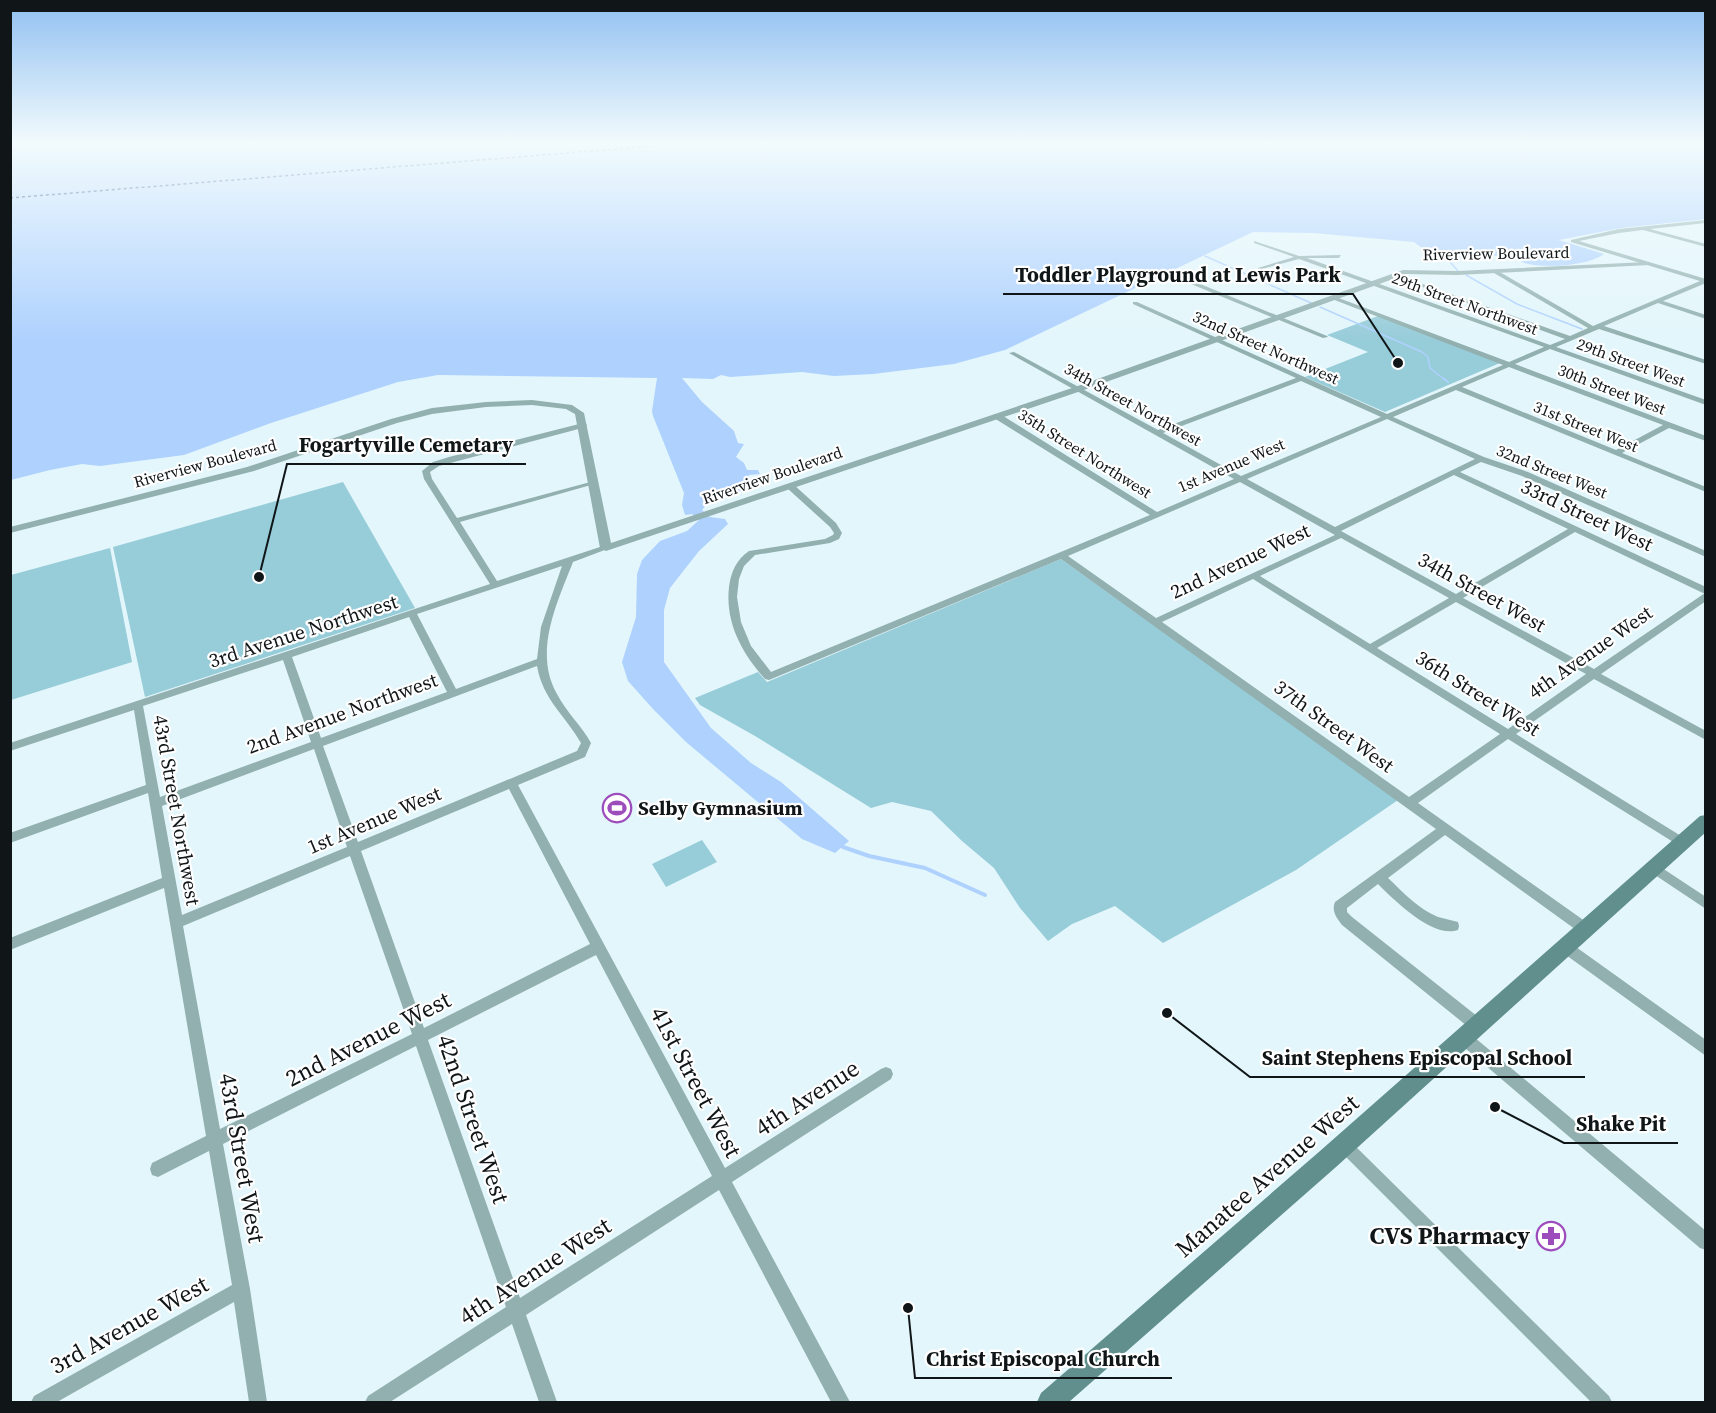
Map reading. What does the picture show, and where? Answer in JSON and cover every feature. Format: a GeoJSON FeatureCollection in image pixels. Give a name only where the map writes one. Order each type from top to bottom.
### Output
{"type":"FeatureCollection","features":[{"type":"Feature","properties":{"kind":"main road","name":"Manatee Avenue West"},"geometry":{"type":"LineString","coordinates":[[1050,1402],[1344,1145],[1706,820]]}},
{"type":"Feature","properties":{"kind":"street","name":"Riverview Boulevard"},"geometry":{"type":"LineString","coordinates":[[1647,264],[1573,241],[1640,228],[1706,221]]}},
{"type":"Feature","properties":{"kind":"street"},"geometry":{"type":"LineString","coordinates":[[1640,228],[1706,246]]}},
{"type":"Feature","properties":{"kind":"street","name":"29th Street Northwest"},"geometry":{"type":"LineString","coordinates":[[1256,242],[1548,347]]}},
{"type":"Feature","properties":{"kind":"street"},"geometry":{"type":"LineString","coordinates":[[1260,269],[1298,258],[1339,256]]}},
{"type":"Feature","properties":{"kind":"street","name":"Riverview Boulevard"},"geometry":{"type":"LineString","coordinates":[[606,548],[1078,389],[1395,276],[1416,271],[1496,272],[1647,264]]}},
{"type":"Feature","properties":{"kind":"street"},"geometry":{"type":"LineString","coordinates":[[1647,264],[1705,281]]}},
{"type":"Feature","properties":{"kind":"street"},"geometry":{"type":"LineString","coordinates":[[1496,272],[1594,327],[1705,361]]}},
{"type":"Feature","properties":{"kind":"street"},"geometry":{"type":"LineString","coordinates":[[1395,276],[1569,338]]}},
{"type":"Feature","properties":{"kind":"street","name":"1st Avenue West"},"geometry":{"type":"LineString","coordinates":[[790,486],[834,525],[838,533],[836,537],[827,541],[752,553],[745,557],[738,566],[732,595],[735,618],[746,647],[769,677],[1705,281]]}},
{"type":"Feature","properties":{"kind":"street"},"geometry":{"type":"LineString","coordinates":[[1193,283],[1325,337]]}},
{"type":"Feature","properties":{"kind":"street","name":"30th Street West"},"geometry":{"type":"LineString","coordinates":[[1334,298],[1706,439]]}},
{"type":"Feature","properties":{"kind":"street"},"geometry":{"type":"LineString","coordinates":[[1657,301],[1706,317]]}},
{"type":"Feature","properties":{"kind":"street","name":"32nd Street Northwest"},"geometry":{"type":"LineString","coordinates":[[1135,303],[1387,416]]}},
{"type":"Feature","properties":{"kind":"street","name":"29th Street West"},"geometry":{"type":"LineString","coordinates":[[1548,347],[1706,403]]}},
{"type":"Feature","properties":{"kind":"street","name":"34th Street Northwest"},"geometry":{"type":"LineString","coordinates":[[1012,353],[1241,479]]}},
{"type":"Feature","properties":{"kind":"street"},"geometry":{"type":"LineString","coordinates":[[1154,431],[1298,376]]}},
{"type":"Feature","properties":{"kind":"street","name":"31st Street West"},"geometry":{"type":"LineString","coordinates":[[1455,387],[1706,490]]}},
{"type":"Feature","properties":{"kind":"street","name":"Riverview Boulevard"},"geometry":{"type":"LineString","coordinates":[[10,530],[284,459],[385,423],[433,411],[494,404],[568,406],[579,413],[583,425]]}},
{"type":"Feature","properties":{"kind":"street","name":"35th Street Northwest"},"geometry":{"type":"LineString","coordinates":[[997,416],[1156,515]]}},
{"type":"Feature","properties":{"kind":"street","name":"32nd Street West"},"geometry":{"type":"LineString","coordinates":[[1387,416],[1481,459],[1525,474],[1706,554]]}},
{"type":"Feature","properties":{"kind":"street"},"geometry":{"type":"LineString","coordinates":[[495,585],[426,474],[428,469],[436,464],[583,425],[606,548]]}},
{"type":"Feature","properties":{"kind":"street"},"geometry":{"type":"LineString","coordinates":[[1616,453],[1669,425]]}},
{"type":"Feature","properties":{"kind":"street","name":"2nd Avenue West"},"geometry":{"type":"LineString","coordinates":[[1155,622],[1254,576],[1481,459]]}},
{"type":"Feature","properties":{"kind":"street","name":"33rd Street West"},"geometry":{"type":"LineString","coordinates":[[1454,472],[1706,591]]}},
{"type":"Feature","properties":{"kind":"street","name":"34th Street West"},"geometry":{"type":"LineString","coordinates":[[1241,479],[1706,736]]}},
{"type":"Feature","properties":{"kind":"street"},"geometry":{"type":"LineString","coordinates":[[455,521],[594,483]]}},
{"type":"Feature","properties":{"kind":"street"},"geometry":{"type":"LineString","coordinates":[[1370,648],[1575,529]]}},
{"type":"Feature","properties":{"kind":"street","name":"3rd Avenue Northwest"},"geometry":{"type":"LineString","coordinates":[[10,747],[606,548]]}},
{"type":"Feature","properties":{"kind":"street","name":"37th Street West"},"geometry":{"type":"LineString","coordinates":[[1061,555],[1584,928]]}},
{"type":"Feature","properties":{"kind":"street"},"geometry":{"type":"LineString","coordinates":[[541,661],[549,616],[569,560]]}},
{"type":"Feature","properties":{"kind":"street","name":"36th Street West"},"geometry":{"type":"LineString","coordinates":[[1254,576],[1682,842]]}},
{"type":"Feature","properties":{"kind":"street","name":"4th Avenue West"},"geometry":{"type":"LineString","coordinates":[[1409,803],[1706,596]]}},
{"type":"Feature","properties":{"kind":"street"},"geometry":{"type":"LineString","coordinates":[[412,613],[453,693]]}},
{"type":"Feature","properties":{"kind":"street","name":"42nd Street West"},"geometry":{"type":"LineString","coordinates":[[286,655],[548,1402]]}},
{"type":"Feature","properties":{"kind":"street","name":"1st Avenue West"},"geometry":{"type":"LineString","coordinates":[[177,923],[573,758],[585,750],[586,743],[582,735],[549,690],[541,661]]}},
{"type":"Feature","properties":{"kind":"street","name":"2nd Avenue Northwest"},"geometry":{"type":"LineString","coordinates":[[156,803],[541,661]]}},
{"type":"Feature","properties":{"kind":"street","name":"43rd Street Northwest"},"geometry":{"type":"LineString","coordinates":[[138,705],[177,923]]}},
{"type":"Feature","properties":{"kind":"street","name":"41st Street West"},"geometry":{"type":"LineString","coordinates":[[511,783],[841,1402]]}},
{"type":"Feature","properties":{"kind":"street"},"geometry":{"type":"LineString","coordinates":[[10,838],[153,786]]}},
{"type":"Feature","properties":{"kind":"street"},"geometry":{"type":"LineString","coordinates":[[1444,829],[1340,906],[1343,917],[1706,1242]]}},
{"type":"Feature","properties":{"kind":"street"},"geometry":{"type":"LineString","coordinates":[[1653,867],[1706,904]]}},
{"type":"Feature","properties":{"kind":"street"},"geometry":{"type":"LineString","coordinates":[[1379,877],[1425,917],[1439,924],[1453,926]]}},
{"type":"Feature","properties":{"kind":"street"},"geometry":{"type":"LineString","coordinates":[[10,944],[170,880]]}},
{"type":"Feature","properties":{"kind":"street","name":"43rd Street West"},"geometry":{"type":"LineString","coordinates":[[177,923],[241,1289],[258,1402]]}},
{"type":"Feature","properties":{"kind":"street"},"geometry":{"type":"LineString","coordinates":[[1564,946],[1706,1049]]}},
{"type":"Feature","properties":{"kind":"street","name":"2nd Avenue West"},"geometry":{"type":"LineString","coordinates":[[158,1169],[598,947]]}},
{"type":"Feature","properties":{"kind":"street","name":"4th Avenue"},"geometry":{"type":"LineString","coordinates":[[722,1179],[886,1074]]}},
{"type":"Feature","properties":{"kind":"street"},"geometry":{"type":"LineString","coordinates":[[1344,1145],[1603,1402]]}},
{"type":"Feature","properties":{"kind":"street","name":"4th Avenue West"},"geometry":{"type":"LineString","coordinates":[[374,1402],[722,1179]]}},
{"type":"Feature","properties":{"kind":"street","name":"3rd Avenue West"},"geometry":{"type":"LineString","coordinates":[[40,1402],[241,1289]]}},
{"type":"Feature","properties":{"kind":"shaded area"},"geometry":{"type":"Polygon","coordinates":[[[10,209],[1706,209],[1706,219],[1621,228],[1559,240],[1604,254],[1588,261],[1557,266],[1528,264],[1513,257],[1448,256],[1424,249],[1414,242],[1313,233],[1253,232],[1005,350],[954,364],[873,374],[834,376],[802,372],[730,377],[721,375],[713,379],[682,378],[702,402],[734,431],[738,443],[744,444],[736,457],[744,463],[747,470],[758,470],[760,474],[749,475],[744,490],[709,502],[702,510],[710,517],[725,519],[728,524],[699,551],[670,588],[664,610],[664,662],[711,728],[751,763],[781,782],[849,841],[835,853],[802,839],[686,742],[628,681],[622,662],[636,617],[637,574],[642,560],[660,541],[687,531],[699,520],[692,514],[685,515],[682,505],[684,493],[653,416],[657,378],[438,375],[398,382],[271,423],[184,455],[100,466],[82,464],[11,480],[10,209]]]}},
{"type":"Feature","properties":{"kind":"shaded area"},"geometry":{"type":"Polygon","coordinates":[[[1378,316],[1500,363],[1385,412],[1305,377],[1368,352],[1327,335],[1378,316]]]}},
{"type":"Feature","properties":{"kind":"shaded area"},"geometry":{"type":"Polygon","coordinates":[[[343,482],[415,608],[145,697],[113,547],[343,482]]]}},
{"type":"Feature","properties":{"kind":"shaded area"},"geometry":{"type":"Polygon","coordinates":[[[110,548],[132,662],[11,700],[11,575],[110,548]]]}},
{"type":"Feature","properties":{"kind":"shaded area"},"geometry":{"type":"Polygon","coordinates":[[[1061,559],[1398,800],[1296,870],[1163,943],[1115,906],[1072,924],[1048,941],[1020,908],[994,868],[931,811],[892,802],[871,808],[755,736],[700,705],[695,698],[758,672],[767,682],[1061,559]]]}},
{"type":"Feature","properties":{"kind":"shaded area"},"geometry":{"type":"Polygon","coordinates":[[[702,840],[717,862],[666,887],[652,864],[702,840]]]}},
{"type":"Feature","properties":{"kind":"waterway"},"geometry":{"type":"LineString","coordinates":[[1442,253],[1458,271]]}},
{"type":"Feature","properties":{"kind":"waterway"},"geometry":{"type":"LineString","coordinates":[[1205,256],[1311,303]]}},
{"type":"Feature","properties":{"kind":"waterway"},"geometry":{"type":"LineString","coordinates":[[1466,275],[1517,304],[1582,329]]}},
{"type":"Feature","properties":{"kind":"waterway"},"geometry":{"type":"LineString","coordinates":[[1320,307],[1422,352],[1428,357],[1430,368],[1445,380]]}},
{"type":"Feature","properties":{"kind":"waterway"},"geometry":{"type":"LineString","coordinates":[[1443,378],[1448,382]]}},
{"type":"Feature","properties":{"kind":"waterway"},"geometry":{"type":"LineString","coordinates":[[843,847],[869,856],[925,868],[985,895]]}},
{"type":"Feature","properties":{"kind":"place","name":"Toddler Playground at Lewis Park"},"geometry":{"type":"Point","coordinates":[1398,363]}},
{"type":"Feature","properties":{"kind":"place","name":"Fogartyville Cemetary"},"geometry":{"type":"Point","coordinates":[259,577]}},
{"type":"Feature","properties":{"kind":"place","name":"Selby Gymnasium"},"geometry":{"type":"Point","coordinates":[617,808]}},
{"type":"Feature","properties":{"kind":"place","name":"Saint Stephens Episcopal School"},"geometry":{"type":"Point","coordinates":[1167,1013]}},
{"type":"Feature","properties":{"kind":"place","name":"Shake Pit"},"geometry":{"type":"Point","coordinates":[1495,1107]}},
{"type":"Feature","properties":{"kind":"place","name":"CVS Pharmacy"},"geometry":{"type":"Point","coordinates":[1551,1236]}},
{"type":"Feature","properties":{"kind":"place","name":"Christ Episcopal Church"},"geometry":{"type":"Point","coordinates":[908,1308]}}]}
